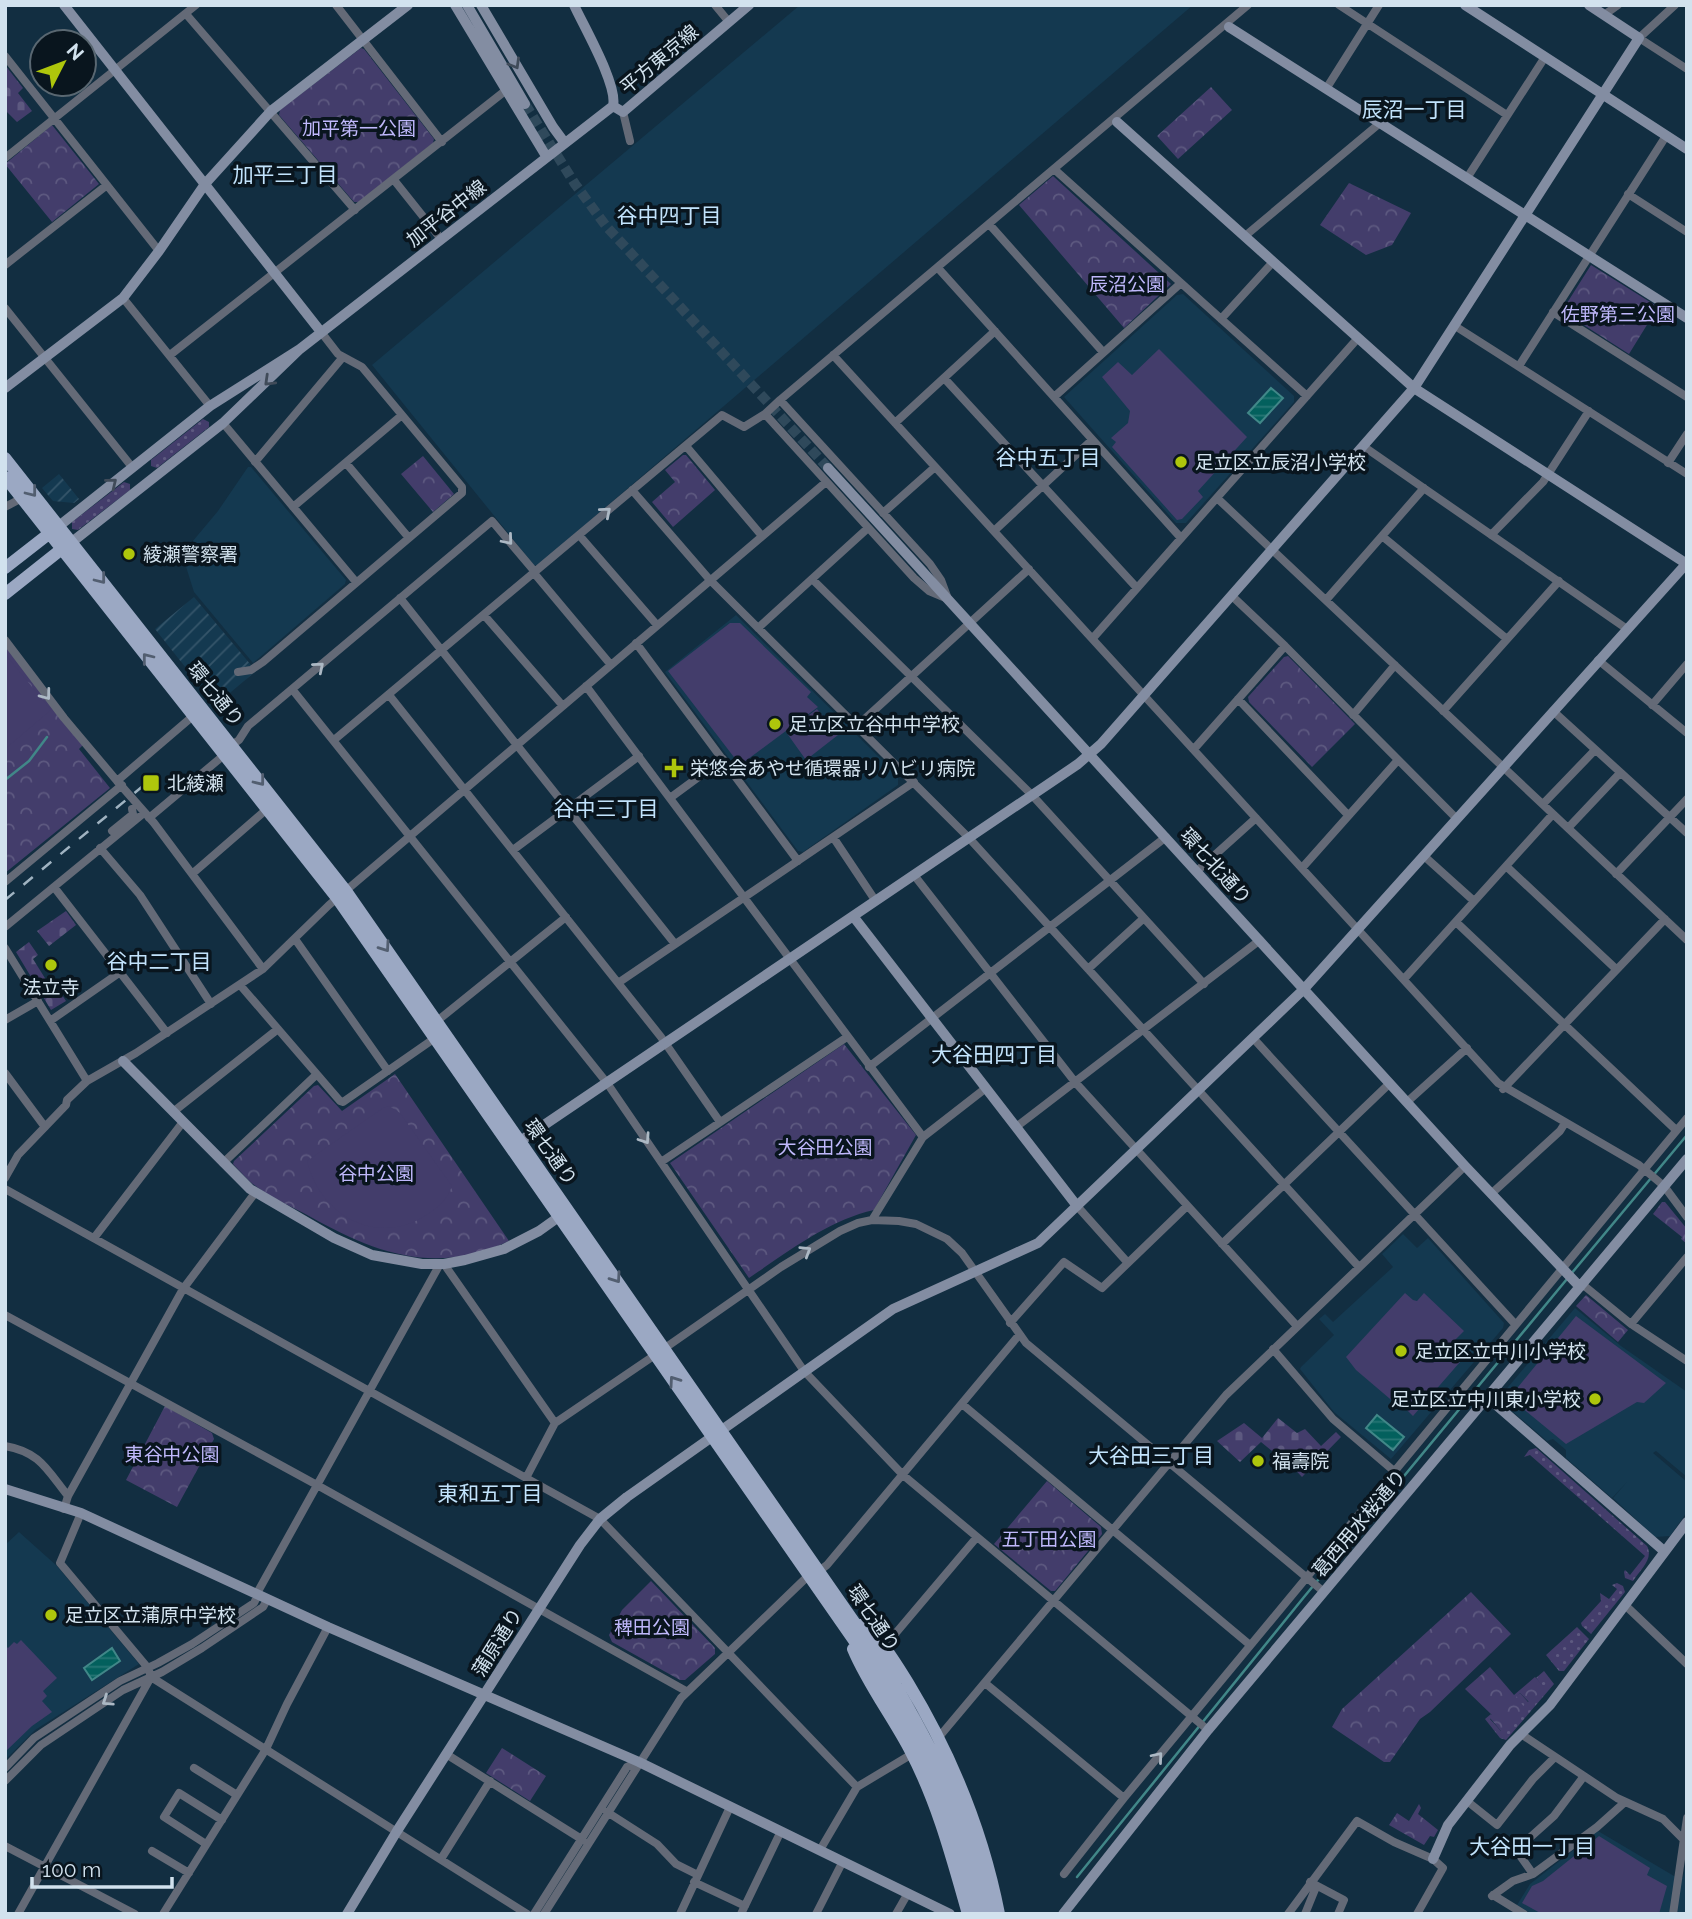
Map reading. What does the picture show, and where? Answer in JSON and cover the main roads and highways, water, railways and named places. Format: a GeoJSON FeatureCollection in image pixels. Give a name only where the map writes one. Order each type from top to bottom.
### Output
{"type":"FeatureCollection","features":[{"type":"Feature","properties":{"kind":"main road","name":"環七通り"},"geometry":{"type":"LineString","coordinates":[[5,458],[54,529],[342,894],[437,1021],[560,1216],[660,1351]]}},
{"type":"Feature","properties":{"kind":"main road","name":"環七通り"},"geometry":{"type":"LineString","coordinates":[[5,477],[54,529]]}},
{"type":"Feature","properties":{"kind":"main road"},"geometry":{"type":"LineString","coordinates":[[5,568],[54,529]]}},
{"type":"Feature","properties":{"kind":"main road","name":"環七通り"},"geometry":{"type":"LineString","coordinates":[[67,545],[193,716],[228,750],[267,809],[342,894],[435,1038],[516,1144],[925,1735],[960,1811],[988,1914]]}},
{"type":"Feature","properties":{"kind":"main road"},"geometry":{"type":"LineString","coordinates":[[5,594],[67,545]]}},
{"type":"Feature","properties":{"kind":"main road"},"geometry":{"type":"LineString","coordinates":[[847,1622],[872,1633],[884,1647],[939,1737],[979,1839],[999,1914]]}},
{"type":"Feature","properties":{"kind":"main road"},"geometry":{"type":"LineString","coordinates":[[847,1622],[856,1658],[912,1754],[946,1833],[968,1914]]}},
{"type":"Feature","properties":{"kind":"main road","name":"環七通り"},"geometry":{"type":"LineString","coordinates":[[887,1680],[950,1814],[965,1858],[978,1914]]}},
{"type":"Feature","properties":{"kind":"waterway"},"geometry":{"type":"LineString","coordinates":[[5,780],[29,761],[47,737]]}},
{"type":"Feature","properties":{"kind":"waterway"},"geometry":{"type":"LineString","coordinates":[[1571,1274],[1687,1135]]}},
{"type":"Feature","properties":{"kind":"waterway"},"geometry":{"type":"LineString","coordinates":[[1077,1877],[1567,1279]]}},
{"type":"Feature","properties":{"kind":"tunnel"},"geometry":{"type":"LineString","coordinates":[[525,104],[575,184],[606,226],[828,468]]}},
{"type":"Feature","properties":{"kind":"railway"},"geometry":{"type":"LineString","coordinates":[[5,900],[149,781]]}},
{"type":"Feature","properties":{"kind":"place","name":"足立区立辰沼小学校"},"geometry":{"type":"Point","coordinates":[1181,462]}},
{"type":"Feature","properties":{"kind":"place","name":"綾瀬警察署"},"geometry":{"type":"Point","coordinates":[129,554]}},
{"type":"Feature","properties":{"kind":"place","name":"足立区立谷中中学校"},"geometry":{"type":"Point","coordinates":[775,724]}},
{"type":"Feature","properties":{"kind":"place","name":"栄悠会あやせ循環器リハビリ病院"},"geometry":{"type":"Point","coordinates":[674,768]}},
{"type":"Feature","properties":{"kind":"place","name":"北綾瀬"},"geometry":{"type":"Point","coordinates":[151,783]}},
{"type":"Feature","properties":{"kind":"place","name":"法立寺"},"geometry":{"type":"Point","coordinates":[51,965]}},
{"type":"Feature","properties":{"kind":"place","name":"足立区立中川小学校"},"geometry":{"type":"Point","coordinates":[1401,1351]}},
{"type":"Feature","properties":{"kind":"place","name":"足立区立中川東小学校"},"geometry":{"type":"Point","coordinates":[1595,1399]}},
{"type":"Feature","properties":{"kind":"place","name":"福壽院"},"geometry":{"type":"Point","coordinates":[1258,1461]}},
{"type":"Feature","properties":{"kind":"place","name":"足立区立蒲原中学校"},"geometry":{"type":"Point","coordinates":[51,1615]}},
{"type":"Feature","properties":{"kind":"district","name":"辰沼一丁目"},"geometry":{"type":"Point","coordinates":[1414,110]}},
{"type":"Feature","properties":{"kind":"district","name":"加平三丁目"},"geometry":{"type":"Point","coordinates":[285,175]}},
{"type":"Feature","properties":{"kind":"district","name":"谷中四丁目"},"geometry":{"type":"Point","coordinates":[669,216]}},
{"type":"Feature","properties":{"kind":"district","name":"谷中五丁目"},"geometry":{"type":"Point","coordinates":[1048,458]}},
{"type":"Feature","properties":{"kind":"district","name":"谷中三丁目"},"geometry":{"type":"Point","coordinates":[606,809]}},
{"type":"Feature","properties":{"kind":"district","name":"谷中二丁目"},"geometry":{"type":"Point","coordinates":[159,962]}},
{"type":"Feature","properties":{"kind":"district","name":"大谷田四丁目"},"geometry":{"type":"Point","coordinates":[994,1055]}},
{"type":"Feature","properties":{"kind":"district","name":"大谷田三丁目"},"geometry":{"type":"Point","coordinates":[1151,1456]}},
{"type":"Feature","properties":{"kind":"district","name":"東和五丁目"},"geometry":{"type":"Point","coordinates":[490,1494]}},
{"type":"Feature","properties":{"kind":"district","name":"大谷田一丁目"},"geometry":{"type":"Point","coordinates":[1532,1847]}},
{"type":"Feature","properties":{"kind":"park label","name":"加平第一公園"},"geometry":{"type":"Point","coordinates":[359,128]}},
{"type":"Feature","properties":{"kind":"park label","name":"辰沼公園"},"geometry":{"type":"Point","coordinates":[1127,284]}},
{"type":"Feature","properties":{"kind":"park label","name":"佐野第三公園"},"geometry":{"type":"Point","coordinates":[1618,314]}},
{"type":"Feature","properties":{"kind":"park label","name":"大谷田公園"},"geometry":{"type":"Point","coordinates":[825,1147]}},
{"type":"Feature","properties":{"kind":"park label","name":"谷中公園"},"geometry":{"type":"Point","coordinates":[376,1173]}},
{"type":"Feature","properties":{"kind":"park label","name":"東谷中公園"},"geometry":{"type":"Point","coordinates":[172,1454]}},
{"type":"Feature","properties":{"kind":"park label","name":"五丁田公園"},"geometry":{"type":"Point","coordinates":[1049,1539]}},
{"type":"Feature","properties":{"kind":"park label","name":"稗田公園"},"geometry":{"type":"Point","coordinates":[652,1627]}}]}
